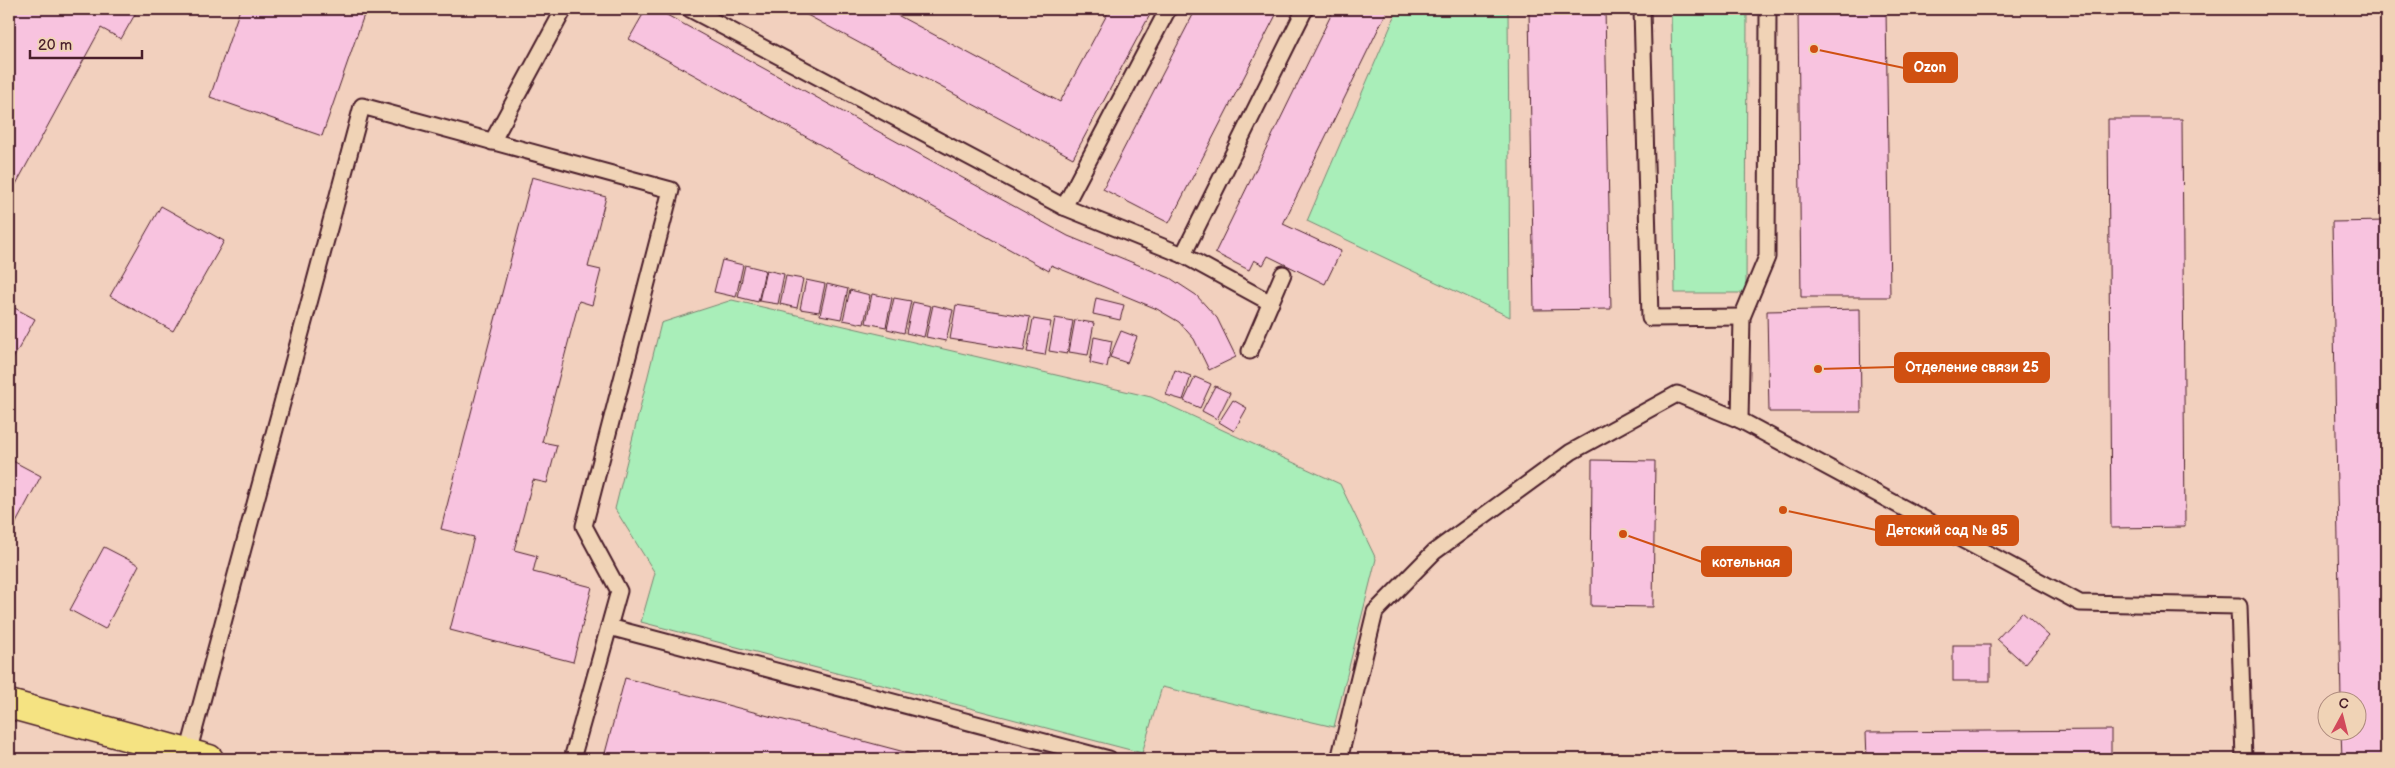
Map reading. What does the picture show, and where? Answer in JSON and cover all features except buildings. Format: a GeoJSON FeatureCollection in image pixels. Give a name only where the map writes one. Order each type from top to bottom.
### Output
{"type":"FeatureCollection","features":[{"type":"Feature","properties":{"kind":"main road"},"geometry":{"type":"LineString","coordinates":[[9,704],[198,756]]}},
{"type":"Feature","properties":{"kind":"lane"},"geometry":{"type":"LineString","coordinates":[[492,142],[564,9]]}},
{"type":"Feature","properties":{"kind":"lane"},"geometry":{"type":"LineString","coordinates":[[690,9],[1064,207],[1183,255],[1271,303]]}},
{"type":"Feature","properties":{"kind":"lane"},"geometry":{"type":"LineString","coordinates":[[1064,207],[1168,9]]}},
{"type":"Feature","properties":{"kind":"lane"},"geometry":{"type":"LineString","coordinates":[[1183,255],[1305,9]]}},
{"type":"Feature","properties":{"kind":"lane"},"geometry":{"type":"LineString","coordinates":[[1642,9],[1650,318],[1742,317]]}},
{"type":"Feature","properties":{"kind":"lane"},"geometry":{"type":"LineString","coordinates":[[1740,420],[1742,317],[1766,257],[1768,9]]}},
{"type":"Feature","properties":{"kind":"lane"},"geometry":{"type":"LineString","coordinates":[[198,756],[362,106],[671,190],[584,526],[619,591],[572,759]]}},
{"type":"Feature","properties":{"kind":"lane"},"geometry":{"type":"LineString","coordinates":[[1250,351],[1283,274]]}},
{"type":"Feature","properties":{"kind":"lane"},"geometry":{"type":"LineString","coordinates":[[1344,758],[1374,612],[1434,552],[1571,452],[1677,394],[1740,420],[2080,603],[2239,606],[2244,759]]}},
{"type":"Feature","properties":{"kind":"lane"},"geometry":{"type":"LineString","coordinates":[[609,627],[1109,759]]}},
{"type":"Feature","properties":{"kind":"green space"},"geometry":{"type":"Polygon","coordinates":[[[1398,9],[1508,9],[1510,317],[1307,221],[1398,9]]]}},
{"type":"Feature","properties":{"kind":"green space"},"geometry":{"type":"Polygon","coordinates":[[[1671,9],[1747,9],[1746,293],[1675,293],[1671,9]]]}},
{"type":"Feature","properties":{"kind":"green space"},"geometry":{"type":"Polygon","coordinates":[[[732,300],[1151,397],[1340,484],[1376,559],[1334,727],[1162,687],[1142,753],[641,622],[655,573],[615,509],[661,323],[732,300]]]}},
{"type":"Feature","properties":{"kind":"place","name":"Ozon"},"geometry":{"type":"Point","coordinates":[1814,49]}},
{"type":"Feature","properties":{"kind":"place","name":"Отделение связи 25"},"geometry":{"type":"Point","coordinates":[1818,369]}},
{"type":"Feature","properties":{"kind":"place","name":"Детский сад № 85"},"geometry":{"type":"Point","coordinates":[1783,510]}},
{"type":"Feature","properties":{"kind":"place","name":"котельная"},"geometry":{"type":"Point","coordinates":[1623,534]}}]}
